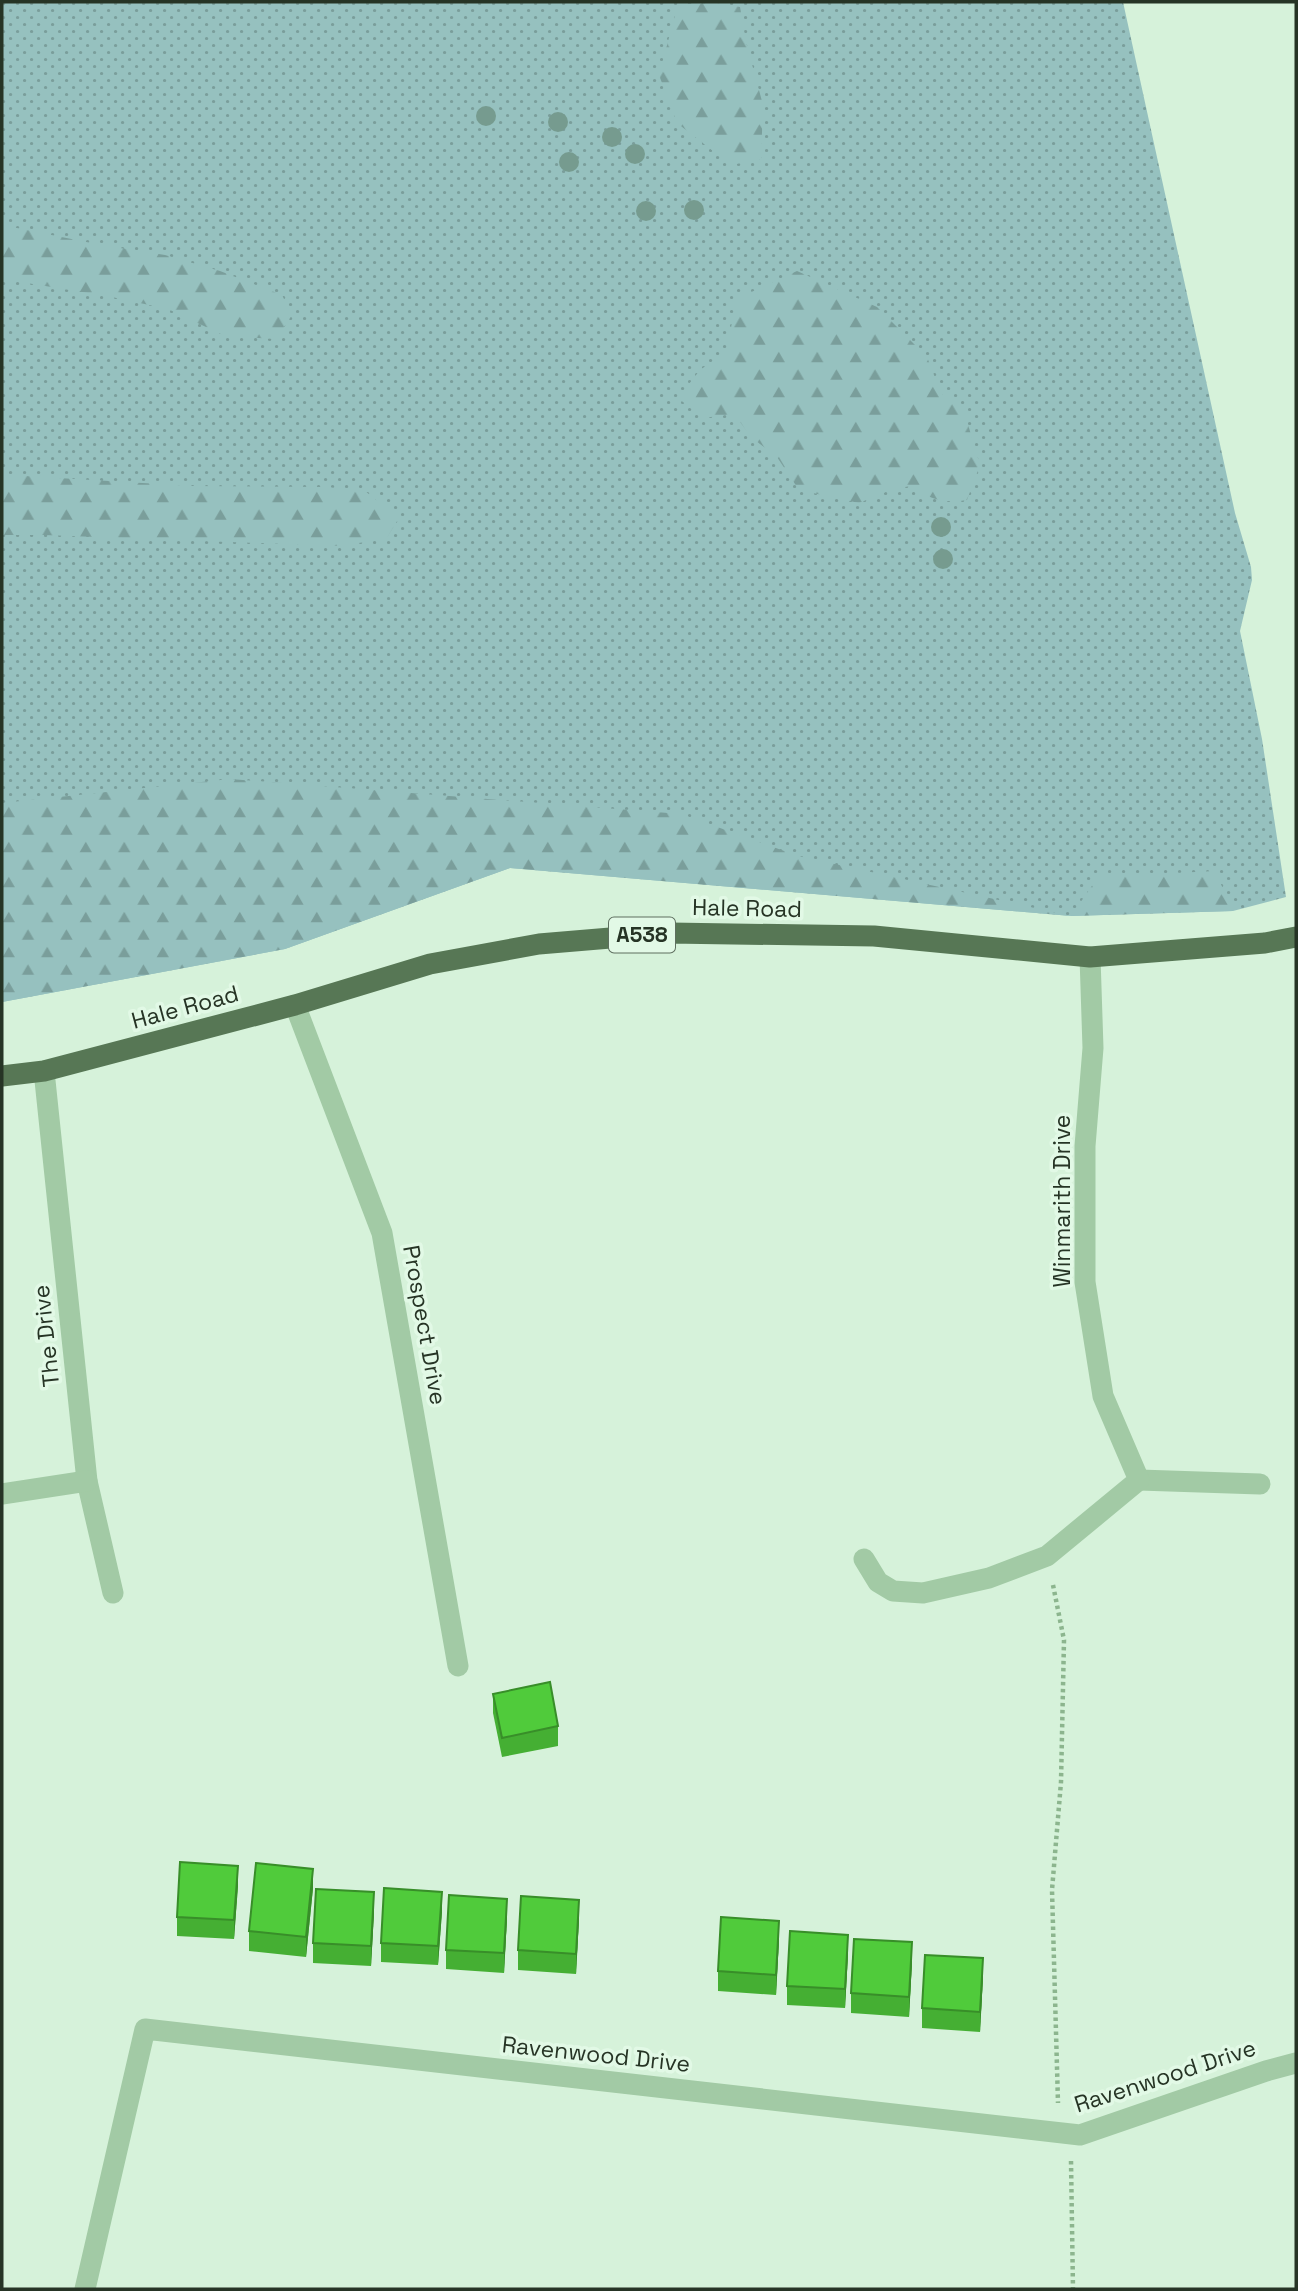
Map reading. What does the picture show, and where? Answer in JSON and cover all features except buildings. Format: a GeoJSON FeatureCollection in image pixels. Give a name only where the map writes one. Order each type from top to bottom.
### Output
{"type":"FeatureCollection","features":[{"type":"Feature","properties":{"kind":"main road","name":"Hale Road"},"geometry":{"type":"LineString","coordinates":[[2,1076],[44,1071],[295,1006],[430,964],[539,944],[670,933],[874,936],[1090,957],[1265,943],[1296,936]]}},
{"type":"Feature","properties":{"kind":"street","name":"Winmarith Drive"},"geometry":{"type":"LineString","coordinates":[[1090,957],[1093,1048],[1085,1146],[1085,1282],[1103,1396],[1139,1480]]}},
{"type":"Feature","properties":{"kind":"street","name":"Prospect Drive"},"geometry":{"type":"LineString","coordinates":[[295,1006],[382,1233],[458,1666]]}},
{"type":"Feature","properties":{"kind":"street","name":"The Drive"},"geometry":{"type":"LineString","coordinates":[[44,1071],[87,1481],[114,1593]]}},
{"type":"Feature","properties":{"kind":"street"},"geometry":{"type":"LineString","coordinates":[[864,1559],[878,1581],[893,1591],[923,1593],[989,1578],[1047,1556],[1139,1480],[1260,1484]]}},
{"type":"Feature","properties":{"kind":"street"},"geometry":{"type":"LineString","coordinates":[[2,1494],[87,1481]]}},
{"type":"Feature","properties":{"kind":"street","name":"Ravenwood Drive"},"geometry":{"type":"LineString","coordinates":[[85,2289],[145,2029],[1080,2135],[1296,2063]]}},
{"type":"Feature","properties":{"kind":"path"},"geometry":{"type":"LineString","coordinates":[[1047,1556],[1064,1640],[1061,1782],[1052,1890],[1073,2289]]}},
{"type":"Feature","properties":{"kind":"green space"},"geometry":{"type":"Polygon","coordinates":[[[2,2],[1123,2],[1235,513],[1251,567],[1252,580],[1240,631],[1262,739],[1286,897],[1233,911],[1071,916],[510,868],[285,949],[2,1002],[2,2]]]}},
{"type":"Feature","properties":{"kind":"green space"},"geometry":{"type":"Polygon","coordinates":[[[717,3],[740,7],[746,42],[763,105],[761,159],[731,165],[677,123],[659,75],[678,4],[717,3]]]}},
{"type":"Feature","properties":{"kind":"green space"},"geometry":{"type":"Polygon","coordinates":[[[2,225],[165,255],[220,271],[282,295],[292,315],[276,339],[225,336],[168,309],[2,279],[2,225]]]}},
{"type":"Feature","properties":{"kind":"green space"},"geometry":{"type":"Polygon","coordinates":[[[797,271],[877,307],[927,357],[941,393],[964,411],[980,465],[967,500],[938,499],[911,486],[893,489],[859,503],[799,490],[777,457],[752,438],[734,414],[703,418],[678,398],[700,370],[727,351],[736,299],[797,271]]]}},
{"type":"Feature","properties":{"kind":"green space"},"geometry":{"type":"Polygon","coordinates":[[[2,476],[193,486],[326,487],[365,491],[399,518],[386,539],[338,546],[2,535],[2,476]]]}},
{"type":"Feature","properties":{"kind":"green space"},"geometry":{"type":"Polygon","coordinates":[[[230,779],[681,814],[798,856],[1071,916],[510,868],[285,949],[2,1002],[2,803],[230,779]]]}},
{"type":"Feature","properties":{"kind":"green space"},"geometry":{"type":"Polygon","coordinates":[[[1215,871],[1233,911],[1071,916],[1098,877],[1215,871]]]}}]}
